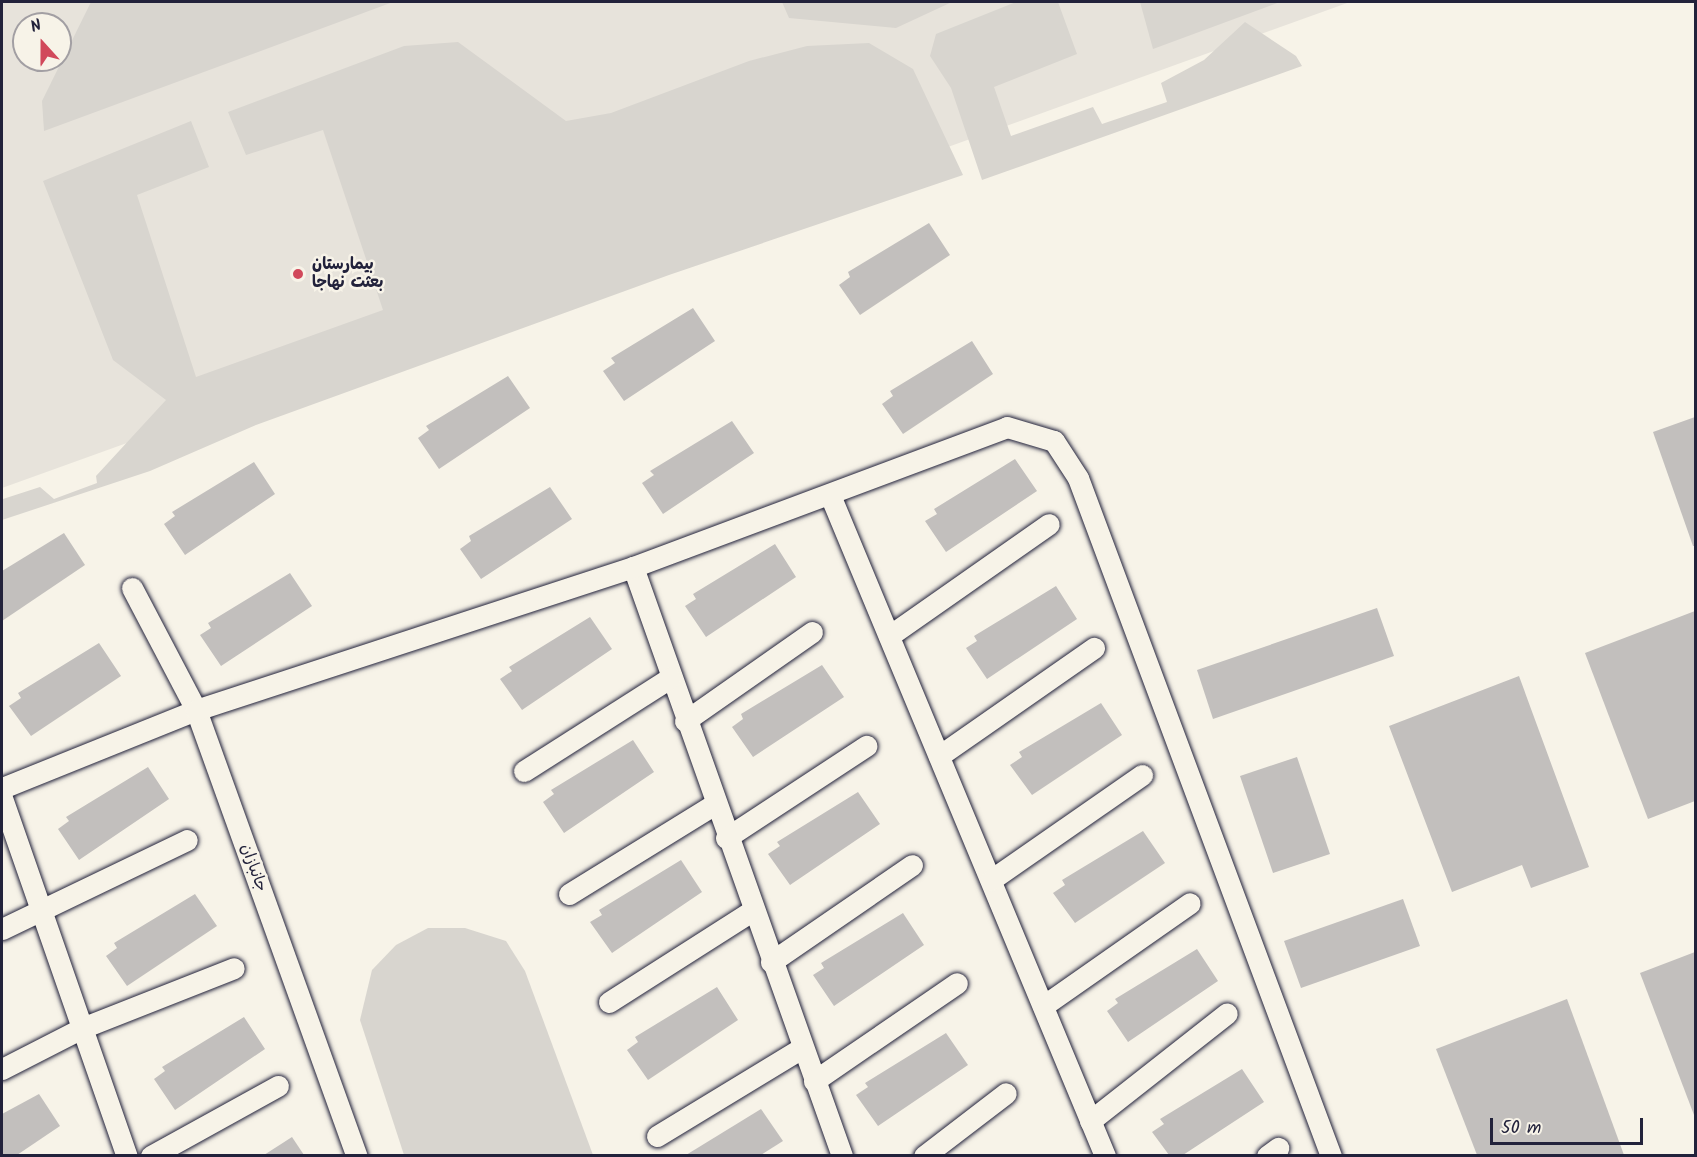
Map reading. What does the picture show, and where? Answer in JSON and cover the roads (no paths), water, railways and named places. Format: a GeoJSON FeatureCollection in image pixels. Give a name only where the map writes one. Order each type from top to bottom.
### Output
{"type":"FeatureCollection","features":[{"type":"Feature","properties":{"kind":"street"},"geometry":{"type":"LineString","coordinates":[[2,788],[196,710],[633,567],[1007,427],[1054,441],[1078,478],[1102,533],[1331,1155]]}},
{"type":"Feature","properties":{"kind":"street"},"geometry":{"type":"LineString","coordinates":[[830,495],[1105,1155]]}},
{"type":"Feature","properties":{"kind":"street"},"geometry":{"type":"LineString","coordinates":[[889,636],[1049,524]]}},
{"type":"Feature","properties":{"kind":"street"},"geometry":{"type":"LineString","coordinates":[[633,567],[713,805],[842,1155]]}},
{"type":"Feature","properties":{"kind":"street","name":"جانبازان"},"geometry":{"type":"LineString","coordinates":[[132,588],[196,710],[357,1155]]}},
{"type":"Feature","properties":{"kind":"street"},"geometry":{"type":"LineString","coordinates":[[685,721],[812,632]]}},
{"type":"Feature","properties":{"kind":"street"},"geometry":{"type":"LineString","coordinates":[[939,756],[1094,648]]}},
{"type":"Feature","properties":{"kind":"street"},"geometry":{"type":"LineString","coordinates":[[524,771],[670,678]]}},
{"type":"Feature","properties":{"kind":"street"},"geometry":{"type":"LineString","coordinates":[[726,838],[866,746]]}},
{"type":"Feature","properties":{"kind":"street"},"geometry":{"type":"LineString","coordinates":[[991,880],[1142,775]]}},
{"type":"Feature","properties":{"kind":"street"},"geometry":{"type":"LineString","coordinates":[[2,798],[127,1155]]}},
{"type":"Feature","properties":{"kind":"street"},"geometry":{"type":"LineString","coordinates":[[569,894],[713,805]]}},
{"type":"Feature","properties":{"kind":"street"},"geometry":{"type":"LineString","coordinates":[[2,929],[187,840]]}},
{"type":"Feature","properties":{"kind":"street"},"geometry":{"type":"LineString","coordinates":[[771,962],[912,865]]}},
{"type":"Feature","properties":{"kind":"street"},"geometry":{"type":"LineString","coordinates":[[1042,1006],[1190,903]]}},
{"type":"Feature","properties":{"kind":"street"},"geometry":{"type":"LineString","coordinates":[[609,1002],[752,911]]}},
{"type":"Feature","properties":{"kind":"street"},"geometry":{"type":"LineString","coordinates":[[2,1069],[82,1028],[234,968]]}},
{"type":"Feature","properties":{"kind":"street"},"geometry":{"type":"LineString","coordinates":[[814,1081],[957,983]]}},
{"type":"Feature","properties":{"kind":"street"},"geometry":{"type":"LineString","coordinates":[[1090,1120],[1227,1013]]}},
{"type":"Feature","properties":{"kind":"street"},"geometry":{"type":"LineString","coordinates":[[657,1136],[802,1048]]}},
{"type":"Feature","properties":{"kind":"street"},"geometry":{"type":"LineString","coordinates":[[151,1155],[278,1086]]}},
{"type":"Feature","properties":{"kind":"street"},"geometry":{"type":"LineString","coordinates":[[924,1155],[1006,1093]]}},
{"type":"Feature","properties":{"kind":"place","name":"بیمارستان بعثت نهاجا"},"geometry":{"type":"Point","coordinates":[298,274]}}]}
